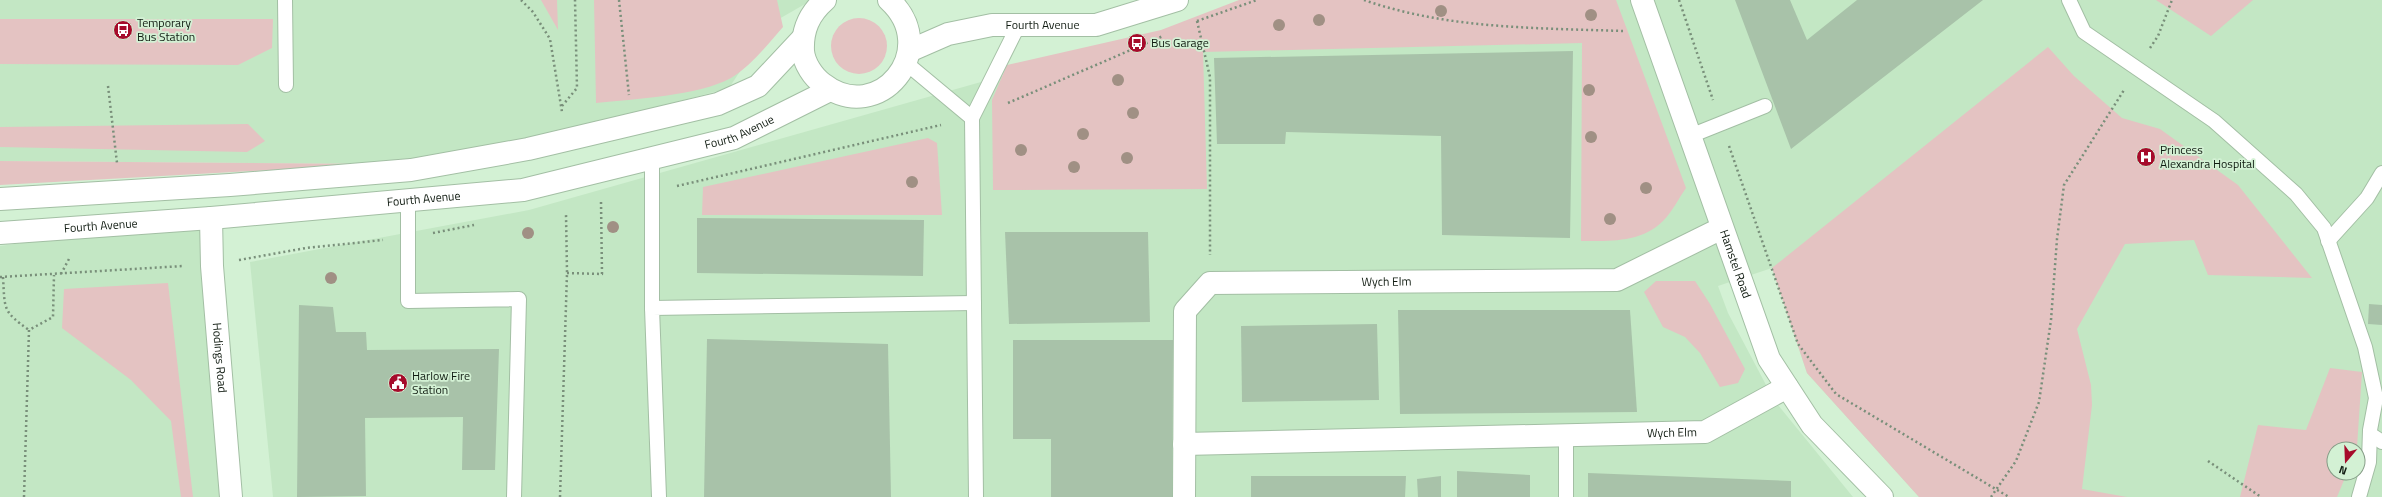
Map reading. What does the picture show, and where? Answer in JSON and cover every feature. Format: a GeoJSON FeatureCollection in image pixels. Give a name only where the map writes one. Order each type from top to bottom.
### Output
{"type":"FeatureCollection","features":[{"type":"Feature","properties":{"kind":"street"},"geometry":{"type":"LineString","coordinates":[[824,0],[815,9],[806,23],[803,38],[804,53],[809,68],[818,81],[830,90],[854,96],[866,96],[883,90],[897,78],[908,57],[910,37],[906,23],[899,11],[889,0]]}},
{"type":"Feature","properties":{"kind":"street","name":"Fourth Avenue"},"geometry":{"type":"LineString","coordinates":[[908,57],[948,34],[992,25],[1096,25],[1177,0]]}},
{"type":"Feature","properties":{"kind":"street","name":"Hamstel Road"},"geometry":{"type":"LineString","coordinates":[[1642,0],[1769,360],[1812,425],[1882,497]]}},
{"type":"Feature","properties":{"kind":"street"},"geometry":{"type":"LineString","coordinates":[[0,199],[230,185],[411,170],[528,149],[718,104],[758,86],[803,38]]}},
{"type":"Feature","properties":{"kind":"street","name":"Fourth Avenue"},"geometry":{"type":"LineString","coordinates":[[0,233],[408,202],[523,190],[652,160],[734,138],[830,90]]}},
{"type":"Feature","properties":{"kind":"street","name":"Hodings Road"},"geometry":{"type":"LineString","coordinates":[[211,218],[212,266],[231,497]]}},
{"type":"Feature","properties":{"kind":"street","name":"Wych Elm"},"geometry":{"type":"LineString","coordinates":[[1210,283],[1617,280],[1722,228]]}},
{"type":"Feature","properties":{"kind":"street"},"geometry":{"type":"LineString","coordinates":[[1184,497],[1184,311],[1210,283]]}},
{"type":"Feature","properties":{"kind":"street","name":"Wych Elm"},"geometry":{"type":"LineString","coordinates":[[1184,444],[1706,432],[1787,387]]}},
{"type":"Feature","properties":{"kind":"lane"},"geometry":{"type":"LineString","coordinates":[[285,0],[286,86]]}},
{"type":"Feature","properties":{"kind":"lane"},"geometry":{"type":"LineString","coordinates":[[2069,0],[2084,32],[2137,70],[2214,121],[2296,194],[2324,228],[2365,347],[2379,398],[2370,434],[2369,462],[2359,497]]}},
{"type":"Feature","properties":{"kind":"lane"},"geometry":{"type":"LineString","coordinates":[[976,497],[972,118],[1019,24]]}},
{"type":"Feature","properties":{"kind":"lane"},"geometry":{"type":"LineString","coordinates":[[908,57],[972,118]]}},
{"type":"Feature","properties":{"kind":"lane"},"geometry":{"type":"LineString","coordinates":[[1690,136],[1765,106]]}},
{"type":"Feature","properties":{"kind":"lane"},"geometry":{"type":"LineString","coordinates":[[652,160],[652,308],[660,497]]}},
{"type":"Feature","properties":{"kind":"lane"},"geometry":{"type":"LineString","coordinates":[[2328,241],[2366,198],[2382,173]]}},
{"type":"Feature","properties":{"kind":"lane"},"geometry":{"type":"LineString","coordinates":[[408,202],[408,301],[519,298],[514,497]]}},
{"type":"Feature","properties":{"kind":"lane"},"geometry":{"type":"LineString","coordinates":[[652,308],[974,303]]}},
{"type":"Feature","properties":{"kind":"lane"},"geometry":{"type":"LineString","coordinates":[[2370,434],[2382,442]]}},
{"type":"Feature","properties":{"kind":"lane"},"geometry":{"type":"LineString","coordinates":[[1566,435],[1566,497]]}},
{"type":"Feature","properties":{"kind":"path"},"geometry":{"type":"LineString","coordinates":[[521,0],[533,12],[550,39],[562,107],[562,117]]}},
{"type":"Feature","properties":{"kind":"path"},"geometry":{"type":"LineString","coordinates":[[562,107],[577,88],[575,0]]}},
{"type":"Feature","properties":{"kind":"path"},"geometry":{"type":"LineString","coordinates":[[619,0],[629,100]]}},
{"type":"Feature","properties":{"kind":"path"},"geometry":{"type":"LineString","coordinates":[[1364,0],[1388,8],[1493,27],[1653,32]]}},
{"type":"Feature","properties":{"kind":"path"},"geometry":{"type":"LineString","coordinates":[[1679,0],[1798,344],[1836,394],[2010,497]]}},
{"type":"Feature","properties":{"kind":"path"},"geometry":{"type":"LineString","coordinates":[[1991,497],[1998,490],[2016,461],[2040,402],[2051,320],[2057,239],[2064,185],[2158,36],[2172,0]]}},
{"type":"Feature","properties":{"kind":"path"},"geometry":{"type":"LineString","coordinates":[[1197,21],[1210,77],[1210,283]]}},
{"type":"Feature","properties":{"kind":"path"},"geometry":{"type":"LineString","coordinates":[[108,86],[118,168]]}},
{"type":"Feature","properties":{"kind":"path"},"geometry":{"type":"LineString","coordinates":[[567,273],[602,274],[600,201]]}},
{"type":"Feature","properties":{"kind":"path"},"geometry":{"type":"LineString","coordinates":[[560,497],[567,273],[566,214]]}},
{"type":"Feature","properties":{"kind":"path"},"geometry":{"type":"LineString","coordinates":[[29,330],[9,316],[5,302],[2,277],[54,275],[175,266],[212,266]]}},
{"type":"Feature","properties":{"kind":"path"},"geometry":{"type":"LineString","coordinates":[[29,330],[53,317],[54,275]]}},
{"type":"Feature","properties":{"kind":"path"},"geometry":{"type":"LineString","coordinates":[[24,497],[29,330]]}},
{"type":"Feature","properties":{"kind":"path"},"geometry":{"type":"LineString","coordinates":[[2208,461],[2261,497]]}},
{"type":"Feature","properties":{"kind":"shaded area"},"geometry":{"type":"Polygon","coordinates":[[[0,0],[812,0],[772,23],[729,88],[507,147],[378,164],[0,161],[0,0]]]}},
{"type":"Feature","properties":{"kind":"shaded area"},"geometry":{"type":"Polygon","coordinates":[[[541,0],[557,0],[558,30],[541,0]]]}},
{"type":"Feature","properties":{"kind":"shaded area"},"geometry":{"type":"Polygon","coordinates":[[[594,0],[777,0],[783,27],[745,68],[731,78],[717,84],[684,93],[665,96],[596,103],[594,0]]]}},
{"type":"Feature","properties":{"kind":"shaded area"},"geometry":{"type":"Polygon","coordinates":[[[1239,0],[1616,0],[1686,188],[1663,221],[1645,233],[1624,239],[1581,241],[1582,43],[1203,52],[1207,189],[993,190],[992,100],[1007,65],[1161,30],[1239,0]]]}},
{"type":"Feature","properties":{"kind":"shaded area"},"geometry":{"type":"Polygon","coordinates":[[[1270,0],[2382,0],[2382,497],[1919,497],[1807,373],[1772,268],[1718,286],[1728,313],[1774,400],[1853,497],[273,497],[250,262],[529,210],[1270,0]]]}},
{"type":"Feature","properties":{"kind":"shaded area"},"geometry":{"type":"Polygon","coordinates":[[[2156,0],[2253,0],[2211,36],[2156,0]]]}},
{"type":"Feature","properties":{"kind":"shaded area"},"geometry":{"type":"Polygon","coordinates":[[[853,18],[865,18],[875,22],[883,30],[887,40],[887,52],[883,62],[875,70],[865,74],[853,74],[843,70],[835,62],[831,52],[831,40],[835,30],[843,22],[853,18]]]}},
{"type":"Feature","properties":{"kind":"shaded area"},"geometry":{"type":"Polygon","coordinates":[[[0,19],[273,19],[272,48],[238,65],[0,64],[0,19]]]}},
{"type":"Feature","properties":{"kind":"shaded area"},"geometry":{"type":"Polygon","coordinates":[[[2048,47],[2074,76],[2122,118],[2160,129],[2238,185],[2312,278],[2208,275],[2194,240],[2125,244],[2077,329],[2091,385],[2092,405],[2082,489],[2127,497],[1919,497],[1807,373],[1772,268],[2048,47]]]}},
{"type":"Feature","properties":{"kind":"shaded area"},"geometry":{"type":"Polygon","coordinates":[[[248,124],[265,141],[247,152],[0,147],[0,127],[248,124]]]}},
{"type":"Feature","properties":{"kind":"shaded area"},"geometry":{"type":"Polygon","coordinates":[[[928,138],[937,143],[942,215],[702,215],[703,187],[928,138]]]}},
{"type":"Feature","properties":{"kind":"shaded area"},"geometry":{"type":"Polygon","coordinates":[[[0,161],[378,164],[0,185],[0,161]]]}},
{"type":"Feature","properties":{"kind":"shaded area"},"geometry":{"type":"Polygon","coordinates":[[[211,218],[236,497],[0,497],[0,246],[211,218]]]}},
{"type":"Feature","properties":{"kind":"shaded area"},"geometry":{"type":"Polygon","coordinates":[[[1656,281],[1695,281],[1710,304],[1745,369],[1738,383],[1720,387],[1700,353],[1685,337],[1663,327],[1644,292],[1656,281]]]}},
{"type":"Feature","properties":{"kind":"shaded area"},"geometry":{"type":"Polygon","coordinates":[[[168,283],[193,497],[181,497],[171,421],[131,380],[62,328],[64,289],[168,283]]]}},
{"type":"Feature","properties":{"kind":"shaded area"},"geometry":{"type":"Polygon","coordinates":[[[2330,368],[2362,372],[2357,441],[2326,441],[2326,481],[2344,481],[2337,497],[2240,497],[2258,425],[2306,430],[2330,368]]]}},
{"type":"Feature","properties":{"kind":"building"},"geometry":{"type":"Polygon","coordinates":[[[1735,0],[1790,0],[1807,40],[1857,0],[1983,0],[1791,149],[1735,0]]]}},
{"type":"Feature","properties":{"kind":"building"},"geometry":{"type":"Polygon","coordinates":[[[1573,51],[1570,238],[1442,235],[1441,136],[1286,132],[1285,144],[1217,144],[1214,58],[1573,51]]]}},
{"type":"Feature","properties":{"kind":"building"},"geometry":{"type":"Polygon","coordinates":[[[697,218],[924,220],[923,276],[697,273],[697,218]]]}},
{"type":"Feature","properties":{"kind":"building"},"geometry":{"type":"Polygon","coordinates":[[[1005,232],[1148,232],[1150,322],[1009,324],[1005,232]]]}},
{"type":"Feature","properties":{"kind":"building"},"geometry":{"type":"Polygon","coordinates":[[[2369,304],[2382,305],[2382,325],[2368,324],[2369,304]]]}},
{"type":"Feature","properties":{"kind":"building","name":"Harlow Fire Station"},"geometry":{"type":"Polygon","coordinates":[[[299,305],[333,307],[336,332],[366,332],[367,350],[499,349],[495,470],[462,470],[463,417],[365,418],[366,496],[297,497],[299,305]]]}},
{"type":"Feature","properties":{"kind":"building"},"geometry":{"type":"Polygon","coordinates":[[[1398,310],[1630,310],[1637,412],[1400,414],[1398,310]]]}},
{"type":"Feature","properties":{"kind":"building"},"geometry":{"type":"Polygon","coordinates":[[[1377,324],[1379,400],[1242,402],[1241,326],[1377,324]]]}},
{"type":"Feature","properties":{"kind":"building"},"geometry":{"type":"Polygon","coordinates":[[[707,339],[888,344],[891,497],[704,497],[707,339]]]}},
{"type":"Feature","properties":{"kind":"building"},"geometry":{"type":"Polygon","coordinates":[[[1013,340],[1173,340],[1172,497],[1051,497],[1051,439],[1013,439],[1013,340]]]}},
{"type":"Feature","properties":{"kind":"building"},"geometry":{"type":"Polygon","coordinates":[[[1457,471],[1530,475],[1530,497],[1457,497],[1457,471]]]}},
{"type":"Feature","properties":{"kind":"building"},"geometry":{"type":"Polygon","coordinates":[[[1588,473],[1791,481],[1791,497],[1588,497],[1588,473]]]}},
{"type":"Feature","properties":{"kind":"building"},"geometry":{"type":"Polygon","coordinates":[[[1251,476],[1406,476],[1405,497],[1251,497],[1251,476]]]}},
{"type":"Feature","properties":{"kind":"building"},"geometry":{"type":"Polygon","coordinates":[[[1441,476],[1441,497],[1418,497],[1417,479],[1441,476]]]}},
{"type":"Feature","properties":{"kind":"place","name":"Temporary Bus Station"},"geometry":{"type":"Point","coordinates":[123,30]}},
{"type":"Feature","properties":{"kind":"place","name":"Bus Garage"},"geometry":{"type":"Point","coordinates":[1137,43]}},
{"type":"Feature","properties":{"kind":"place","name":"Princess Alexandra Hospital"},"geometry":{"type":"Point","coordinates":[2146,157]}},
{"type":"Feature","properties":{"kind":"place","name":"Harlow Fire Station"},"geometry":{"type":"Point","coordinates":[398,383]}}]}
